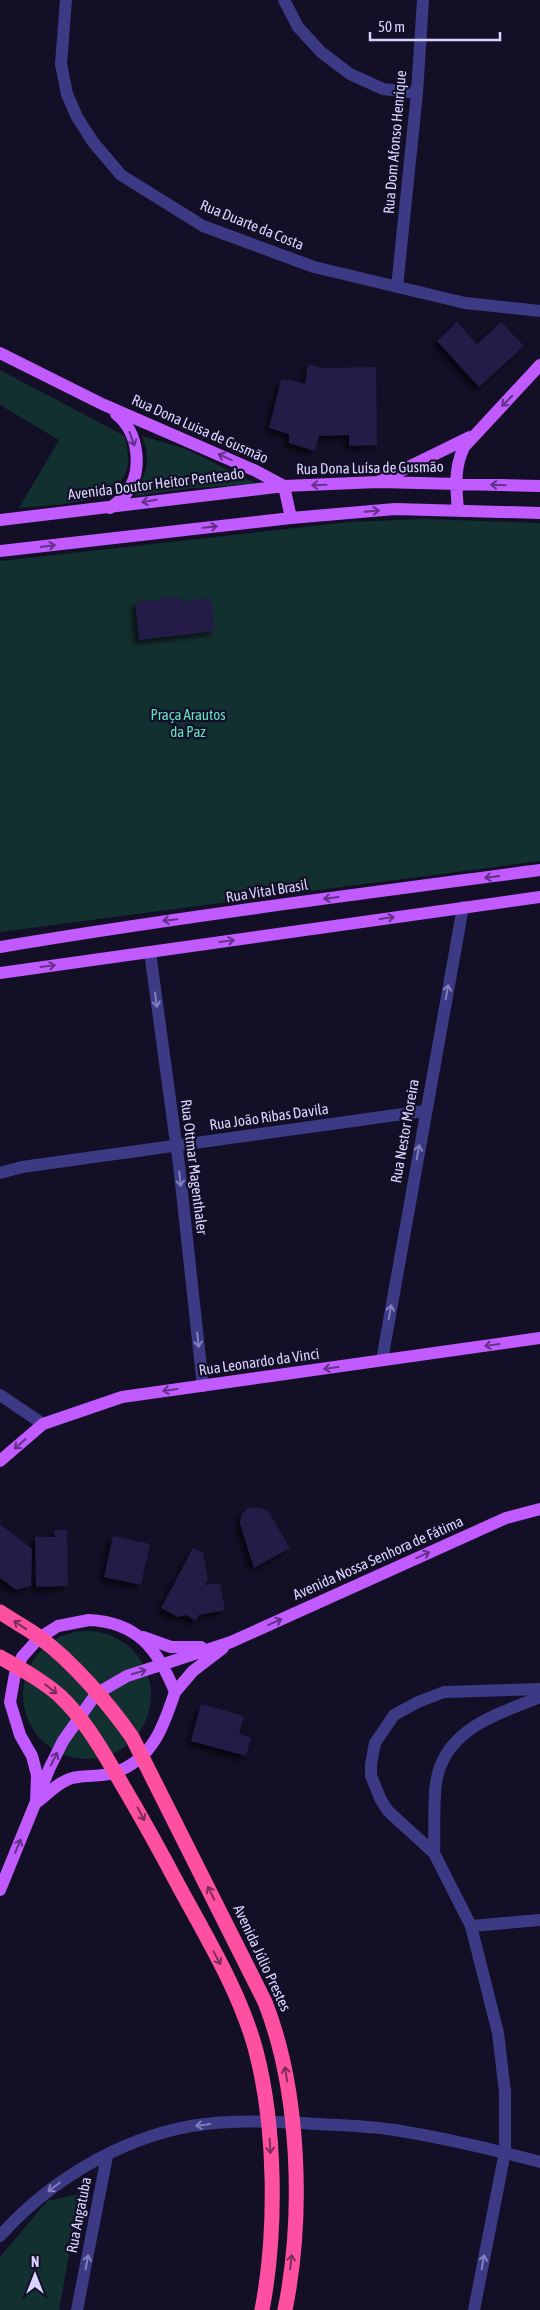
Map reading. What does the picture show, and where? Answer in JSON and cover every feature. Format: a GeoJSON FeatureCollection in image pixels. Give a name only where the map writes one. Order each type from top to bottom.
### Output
{"type":"FeatureCollection","features":[{"type":"Feature","properties":{"kind":"highway"},"geometry":{"type":"LineString","coordinates":[[0,1612],[39,1638]]}},
{"type":"Feature","properties":{"kind":"highway","name":"Avenida Júlio Prestes"},"geometry":{"type":"LineString","coordinates":[[39,1638],[75,1671],[117,1716],[132,1737],[265,2002],[276,2029],[286,2073],[292,2123],[296,2205],[285,2310]]}},
{"type":"Feature","properties":{"kind":"highway"},"geometry":{"type":"LineString","coordinates":[[0,1657],[60,1696],[79,1718],[131,1796],[222,1967],[245,2020],[256,2051],[269,2121],[271,2203],[262,2310]]}},
{"type":"Feature","properties":{"kind":"main road"},"geometry":{"type":"LineString","coordinates":[[0,354],[102,404],[125,421],[135,443],[137,464],[125,495],[110,508]]}},
{"type":"Feature","properties":{"kind":"main road"},"geometry":{"type":"LineString","coordinates":[[455,483],[457,460],[472,436],[516,393],[540,365]]}},
{"type":"Feature","properties":{"kind":"main road","name":"Rua Dona Luisa de Gusmão"},"geometry":{"type":"LineString","coordinates":[[102,404],[256,470],[284,486]]}},
{"type":"Feature","properties":{"kind":"main road"},"geometry":{"type":"LineString","coordinates":[[378,482],[472,436]]}},
{"type":"Feature","properties":{"kind":"main road","name":"Rua Dona Luísa de Gusmão"},"geometry":{"type":"LineString","coordinates":[[284,486],[378,482],[540,486]]}},
{"type":"Feature","properties":{"kind":"main road","name":"Rua Dona Luísa de Gusmão"},"geometry":{"type":"LineString","coordinates":[[455,483],[458,510]]}},
{"type":"Feature","properties":{"kind":"main road"},"geometry":{"type":"LineString","coordinates":[[284,486],[290,518]]}},
{"type":"Feature","properties":{"kind":"main road","name":"Avenida Doutor Heitor Penteado"},"geometry":{"type":"LineString","coordinates":[[0,520],[110,508],[153,500],[284,486]]}},
{"type":"Feature","properties":{"kind":"main road"},"geometry":{"type":"LineString","coordinates":[[0,551],[290,518],[395,509],[540,513]]}},
{"type":"Feature","properties":{"kind":"main road","name":"Rua Vital Brasil"},"geometry":{"type":"LineString","coordinates":[[0,948],[143,923],[212,916],[540,870]]}},
{"type":"Feature","properties":{"kind":"main road"},"geometry":{"type":"LineString","coordinates":[[0,973],[540,897]]}},
{"type":"Feature","properties":{"kind":"main road","name":"Rua Leonardo da Vinci"},"geometry":{"type":"LineString","coordinates":[[0,1461],[43,1424],[122,1397],[540,1338]]}},
{"type":"Feature","properties":{"kind":"main road","name":"Avenida Nossa Senhora de Fátima"},"geometry":{"type":"LineString","coordinates":[[0,1890],[50,1767],[63,1741],[96,1694],[127,1676],[231,1642],[506,1518],[540,1509]]}},
{"type":"Feature","properties":{"kind":"main road","name":"Avenida Nossa Senhora de Fátima"},"geometry":{"type":"LineString","coordinates":[[17,1667],[28,1649],[39,1638],[58,1626],[90,1620],[102,1620],[171,1647],[192,1648],[231,1642]]}},
{"type":"Feature","properties":{"kind":"main road"},"geometry":{"type":"LineString","coordinates":[[142,1637],[162,1665],[176,1692]]}},
{"type":"Feature","properties":{"kind":"main road"},"geometry":{"type":"LineString","coordinates":[[36,1803],[58,1786],[76,1777],[96,1777],[115,1773],[142,1757],[156,1741],[176,1692],[193,1671],[231,1642]]}},
{"type":"Feature","properties":{"kind":"main road"},"geometry":{"type":"LineString","coordinates":[[10,1702],[17,1667]]}},
{"type":"Feature","properties":{"kind":"main road"},"geometry":{"type":"LineString","coordinates":[[0,1687],[10,1702],[20,1735],[32,1756],[37,1775],[36,1803]]}},
{"type":"Feature","properties":{"kind":"street","name":"Rua Duarte da Costa"},"geometry":{"type":"LineString","coordinates":[[66,0],[61,64],[67,94],[77,117],[93,142],[121,175],[203,226],[314,267],[465,303],[540,311]]}},
{"type":"Feature","properties":{"kind":"street"},"geometry":{"type":"LineString","coordinates":[[284,0],[298,27],[321,52],[350,74],[383,88],[417,92]]}},
{"type":"Feature","properties":{"kind":"street","name":"Rua Dom Afonso Henrique"},"geometry":{"type":"LineString","coordinates":[[397,287],[417,92],[423,0]]}},
{"type":"Feature","properties":{"kind":"street","name":"Rua Nestor Moreira"},"geometry":{"type":"LineString","coordinates":[[382,1360],[463,907]]}},
{"type":"Feature","properties":{"kind":"street","name":"Rua Ottmar Magenthaler"},"geometry":{"type":"LineString","coordinates":[[150,952],[176,1147],[203,1386]]}},
{"type":"Feature","properties":{"kind":"street","name":"Rua João Ribas Davila"},"geometry":{"type":"LineString","coordinates":[[0,1173],[22,1167],[425,1111]]}},
{"type":"Feature","properties":{"kind":"street"},"geometry":{"type":"LineString","coordinates":[[0,1395],[43,1424]]}},
{"type":"Feature","properties":{"kind":"street"},"geometry":{"type":"LineString","coordinates":[[474,2310],[505,2152],[505,2092],[498,2033],[471,1926],[434,1853],[388,1810],[381,1800],[371,1776],[371,1764],[375,1743],[394,1715],[418,1702],[444,1692],[540,1689]]}},
{"type":"Feature","properties":{"kind":"street"},"geometry":{"type":"LineString","coordinates":[[434,1853],[436,1784],[440,1768],[448,1750],[459,1737],[473,1726],[508,1709],[540,1697]]}},
{"type":"Feature","properties":{"kind":"street"},"geometry":{"type":"LineString","coordinates":[[471,1926],[540,1920]]}},
{"type":"Feature","properties":{"kind":"street"},"geometry":{"type":"LineString","coordinates":[[0,2236],[31,2205],[70,2175],[134,2143],[191,2126],[213,2123],[269,2121],[395,2130],[505,2152],[540,2162]]}},
{"type":"Feature","properties":{"kind":"street","name":"Rua Angatuba"},"geometry":{"type":"LineString","coordinates":[[77,2310],[107,2156]]}},
{"type":"Feature","properties":{"kind":"green space"},"geometry":{"type":"Polygon","coordinates":[[[0,370],[125,436],[128,463],[123,477],[114,488],[100,496],[84,501],[19,508],[59,440],[0,405],[0,370]]]}},
{"type":"Feature","properties":{"kind":"green space"},"geometry":{"type":"Polygon","coordinates":[[[142,436],[186,449],[257,484],[194,488],[135,496],[147,460],[142,436]]]}},
{"type":"Feature","properties":{"kind":"green space","name":"Praça Arautos da Paz"},"geometry":{"type":"Polygon","coordinates":[[[426,519],[540,523],[540,861],[0,932],[0,561],[349,522],[426,519]]]}},
{"type":"Feature","properties":{"kind":"green space"},"geometry":{"type":"Polygon","coordinates":[[[87,1631],[100,1632],[112,1636],[132,1650],[146,1670],[150,1682],[150,1708],[146,1720],[132,1740],[112,1754],[100,1758],[87,1759],[74,1758],[62,1754],[42,1740],[28,1720],[24,1708],[23,1695],[24,1682],[28,1670],[42,1650],[62,1636],[74,1632],[87,1631]]]}},
{"type":"Feature","properties":{"kind":"green space"},"geometry":{"type":"Polygon","coordinates":[[[80,2194],[59,2310],[0,2310],[0,2257],[47,2201],[80,2194]]]}},
{"type":"Feature","properties":{"kind":"building"},"geometry":{"type":"Polygon","coordinates":[[[457,322],[477,344],[501,322],[524,346],[479,387],[437,341],[457,322]]]}},
{"type":"Feature","properties":{"kind":"building"},"geometry":{"type":"Polygon","coordinates":[[[308,364],[322,368],[376,367],[377,445],[349,446],[349,435],[319,436],[315,451],[289,443],[289,434],[269,428],[281,380],[291,380],[305,384],[308,364]]]}},
{"type":"Feature","properties":{"kind":"building"},"geometry":{"type":"Polygon","coordinates":[[[181,597],[181,601],[211,598],[215,631],[139,640],[135,602],[181,597]]]}},
{"type":"Feature","properties":{"kind":"building"},"geometry":{"type":"Polygon","coordinates":[[[248,1508],[260,1508],[268,1511],[290,1548],[254,1568],[240,1524],[241,1515],[248,1508]]]}},
{"type":"Feature","properties":{"kind":"building"},"geometry":{"type":"Polygon","coordinates":[[[0,1524],[32,1549],[31,1586],[16,1590],[0,1578],[0,1524]]]}},
{"type":"Feature","properties":{"kind":"building"},"geometry":{"type":"Polygon","coordinates":[[[54,1530],[67,1530],[68,1586],[36,1587],[35,1537],[55,1537],[54,1530]]]}},
{"type":"Feature","properties":{"kind":"building"},"geometry":{"type":"Polygon","coordinates":[[[113,1536],[150,1544],[141,1585],[104,1577],[113,1536]]]}},
{"type":"Feature","properties":{"kind":"building"},"geometry":{"type":"Polygon","coordinates":[[[193,1548],[203,1552],[208,1580],[205,1585],[220,1583],[225,1610],[199,1615],[196,1621],[186,1615],[178,1617],[161,1608],[193,1548]]]}},
{"type":"Feature","properties":{"kind":"building"},"geometry":{"type":"Polygon","coordinates":[[[201,1704],[244,1716],[239,1734],[251,1738],[246,1756],[191,1741],[201,1704]]]}}]}
